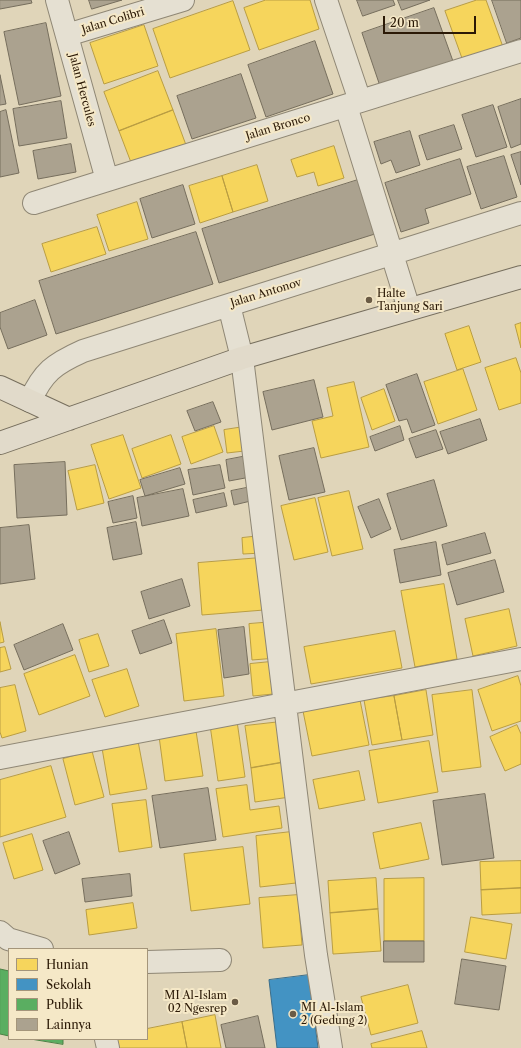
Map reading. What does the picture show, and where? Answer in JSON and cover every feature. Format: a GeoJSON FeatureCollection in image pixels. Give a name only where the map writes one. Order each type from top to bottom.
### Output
{"type":"FeatureCollection","features":[{"type":"Feature","properties":{"kind":"main road"},"geometry":{"type":"LineString","coordinates":[[0,444],[242,358],[521,277]]}},
{"type":"Feature","properties":{"kind":"main road"},"geometry":{"type":"LineString","coordinates":[[0,387],[70,419]]}},
{"type":"Feature","properties":{"kind":"street","name":"Jalan Hercules"},"geometry":{"type":"LineString","coordinates":[[57,0],[107,180]]}},
{"type":"Feature","properties":{"kind":"street","name":"Jalan Colibri"},"geometry":{"type":"LineString","coordinates":[[67,35],[183,0]]}},
{"type":"Feature","properties":{"kind":"street"},"geometry":{"type":"LineString","coordinates":[[326,0],[392,254],[409,309]]}},
{"type":"Feature","properties":{"kind":"street","name":"Jalan Bronco"},"geometry":{"type":"LineString","coordinates":[[34,203],[521,51]]}},
{"type":"Feature","properties":{"kind":"street","name":"Jalan Antonov"},"geometry":{"type":"LineString","coordinates":[[30,401],[36,387],[48,371],[64,360],[83,350],[521,213]]}},
{"type":"Feature","properties":{"kind":"street"},"geometry":{"type":"LineString","coordinates":[[229,305],[242,358],[316,955],[331,1048]]}},
{"type":"Feature","properties":{"kind":"street"},"geometry":{"type":"LineString","coordinates":[[0,758],[521,659]]}},
{"type":"Feature","properties":{"kind":"street"},"geometry":{"type":"LineString","coordinates":[[3,940],[38,948]]}},
{"type":"Feature","properties":{"kind":"street"},"geometry":{"type":"LineString","coordinates":[[148,962],[220,960]]}},
{"type":"Feature","properties":{"kind":"building: Hunian"},"geometry":{"type":"Polygon","coordinates":[[[266,0],[310,0],[319,29],[259,50],[244,8],[266,0]]]}},
{"type":"Feature","properties":{"kind":"building: Hunian"},"geometry":{"type":"Polygon","coordinates":[[[477,0],[486,0],[503,47],[463,61],[445,11],[477,0]]]}},
{"type":"Feature","properties":{"kind":"building: Hunian"},"geometry":{"type":"Polygon","coordinates":[[[233,1],[250,50],[170,78],[153,29],[233,1]]]}},
{"type":"Feature","properties":{"kind":"building: Hunian"},"geometry":{"type":"Polygon","coordinates":[[[144,25],[158,66],[104,84],[90,43],[144,25]]]}},
{"type":"Feature","properties":{"kind":"building: Hunian"},"geometry":{"type":"Polygon","coordinates":[[[158,71],[173,110],[119,131],[104,92],[158,71]]]}},
{"type":"Feature","properties":{"kind":"building: Hunian"},"geometry":{"type":"Polygon","coordinates":[[[173,110],[186,145],[132,165],[119,131],[173,110]]]}},
{"type":"Feature","properties":{"kind":"building: Hunian"},"geometry":{"type":"Polygon","coordinates":[[[334,146],[344,178],[318,186],[314,172],[297,177],[291,160],[334,146]]]}},
{"type":"Feature","properties":{"kind":"building: Hunian"},"geometry":{"type":"Polygon","coordinates":[[[257,165],[268,201],[233,212],[222,176],[257,165]]]}},
{"type":"Feature","properties":{"kind":"building: Hunian"},"geometry":{"type":"Polygon","coordinates":[[[222,176],[233,212],[200,223],[189,186],[222,176]]]}},
{"type":"Feature","properties":{"kind":"building: Hunian"},"geometry":{"type":"Polygon","coordinates":[[[137,202],[148,239],[109,251],[97,215],[137,202]]]}},
{"type":"Feature","properties":{"kind":"building: Hunian"},"geometry":{"type":"Polygon","coordinates":[[[97,227],[106,254],[51,272],[42,244],[97,227]]]}},
{"type":"Feature","properties":{"kind":"building: Hunian"},"geometry":{"type":"Polygon","coordinates":[[[521,323],[521,348],[515,325],[521,323]]]}},
{"type":"Feature","properties":{"kind":"building: Hunian"},"geometry":{"type":"Polygon","coordinates":[[[469,326],[481,362],[457,370],[445,334],[469,326]]]}},
{"type":"Feature","properties":{"kind":"building: Hunian"},"geometry":{"type":"Polygon","coordinates":[[[516,358],[521,373],[521,403],[499,410],[485,368],[516,358]]]}},
{"type":"Feature","properties":{"kind":"building: Hunian"},"geometry":{"type":"Polygon","coordinates":[[[463,369],[477,410],[438,424],[424,382],[463,369]]]}},
{"type":"Feature","properties":{"kind":"building: Hunian"},"geometry":{"type":"Polygon","coordinates":[[[354,382],[369,447],[321,458],[312,421],[333,416],[327,388],[354,382]]]}},
{"type":"Feature","properties":{"kind":"building: Hunian"},"geometry":{"type":"Polygon","coordinates":[[[384,389],[395,421],[372,430],[361,398],[384,389]]]}},
{"type":"Feature","properties":{"kind":"building: Hunian"},"geometry":{"type":"Polygon","coordinates":[[[214,426],[223,452],[191,464],[182,437],[214,426]]]}},
{"type":"Feature","properties":{"kind":"building: Hunian"},"geometry":{"type":"Polygon","coordinates":[[[250,426],[253,450],[227,453],[224,430],[250,426]]]}},
{"type":"Feature","properties":{"kind":"building: Hunian"},"geometry":{"type":"Polygon","coordinates":[[[123,435],[141,488],[109,499],[91,445],[123,435]]]}},
{"type":"Feature","properties":{"kind":"building: Hunian"},"geometry":{"type":"Polygon","coordinates":[[[171,435],[181,464],[142,478],[132,449],[171,435]]]}},
{"type":"Feature","properties":{"kind":"building: Hunian"},"geometry":{"type":"Polygon","coordinates":[[[95,465],[104,503],[77,510],[68,471],[95,465]]]}},
{"type":"Feature","properties":{"kind":"building: Hunian"},"geometry":{"type":"Polygon","coordinates":[[[349,491],[363,549],[332,556],[318,498],[349,491]]]}},
{"type":"Feature","properties":{"kind":"building: Hunian"},"geometry":{"type":"Polygon","coordinates":[[[315,498],[328,552],[294,560],[281,506],[315,498]]]}},
{"type":"Feature","properties":{"kind":"building: Hunian"},"geometry":{"type":"Polygon","coordinates":[[[260,536],[262,553],[243,554],[242,538],[260,536]]]}},
{"type":"Feature","properties":{"kind":"building: Hunian"},"geometry":{"type":"Polygon","coordinates":[[[260,558],[264,610],[202,615],[198,563],[260,558]]]}},
{"type":"Feature","properties":{"kind":"building: Hunian"},"geometry":{"type":"Polygon","coordinates":[[[444,584],[457,659],[415,667],[401,591],[444,584]]]}},
{"type":"Feature","properties":{"kind":"building: Hunian"},"geometry":{"type":"Polygon","coordinates":[[[509,609],[517,646],[473,656],[465,619],[509,609]]]}},
{"type":"Feature","properties":{"kind":"building: Hunian"},"geometry":{"type":"Polygon","coordinates":[[[0,622],[4,642],[0,643],[0,622]]]}},
{"type":"Feature","properties":{"kind":"building: Hunian"},"geometry":{"type":"Polygon","coordinates":[[[273,622],[277,658],[252,660],[249,624],[273,622]]]}},
{"type":"Feature","properties":{"kind":"building: Hunian"},"geometry":{"type":"Polygon","coordinates":[[[216,629],[224,696],[184,701],[176,634],[216,629]]]}},
{"type":"Feature","properties":{"kind":"building: Hunian"},"geometry":{"type":"Polygon","coordinates":[[[395,631],[402,668],[311,684],[304,647],[395,631]]]}},
{"type":"Feature","properties":{"kind":"building: Hunian"},"geometry":{"type":"Polygon","coordinates":[[[98,634],[109,666],[89,672],[79,640],[98,634]]]}},
{"type":"Feature","properties":{"kind":"building: Hunian"},"geometry":{"type":"Polygon","coordinates":[[[5,647],[11,669],[0,672],[0,648],[5,647]]]}},
{"type":"Feature","properties":{"kind":"building: Hunian"},"geometry":{"type":"Polygon","coordinates":[[[75,655],[90,696],[39,715],[24,674],[75,655]]]}},
{"type":"Feature","properties":{"kind":"building: Hunian"},"geometry":{"type":"Polygon","coordinates":[[[270,662],[273,694],[253,696],[250,664],[270,662]]]}},
{"type":"Feature","properties":{"kind":"building: Hunian"},"geometry":{"type":"Polygon","coordinates":[[[127,669],[139,706],[105,717],[92,680],[127,669]]]}},
{"type":"Feature","properties":{"kind":"building: Hunian"},"geometry":{"type":"Polygon","coordinates":[[[518,676],[521,686],[521,721],[492,731],[478,690],[518,676]]]}},
{"type":"Feature","properties":{"kind":"building: Hunian"},"geometry":{"type":"Polygon","coordinates":[[[15,685],[26,731],[2,738],[0,732],[0,688],[15,685]]]}},
{"type":"Feature","properties":{"kind":"building: Hunian"},"geometry":{"type":"Polygon","coordinates":[[[426,690],[433,735],[402,740],[394,696],[426,690]]]}},
{"type":"Feature","properties":{"kind":"building: Hunian"},"geometry":{"type":"Polygon","coordinates":[[[472,690],[481,767],[442,772],[432,695],[472,690]]]}},
{"type":"Feature","properties":{"kind":"building: Hunian"},"geometry":{"type":"Polygon","coordinates":[[[394,696],[402,740],[372,745],[364,700],[394,696]]]}},
{"type":"Feature","properties":{"kind":"building: Hunian"},"geometry":{"type":"Polygon","coordinates":[[[360,700],[369,745],[312,756],[303,711],[360,700]]]}},
{"type":"Feature","properties":{"kind":"building: Hunian"},"geometry":{"type":"Polygon","coordinates":[[[237,721],[245,777],[218,781],[210,725],[237,721]]]}},
{"type":"Feature","properties":{"kind":"building: Hunian"},"geometry":{"type":"Polygon","coordinates":[[[280,722],[285,762],[251,768],[245,726],[280,722]]]}},
{"type":"Feature","properties":{"kind":"building: Hunian"},"geometry":{"type":"Polygon","coordinates":[[[517,725],[521,734],[521,764],[505,771],[490,737],[517,725]]]}},
{"type":"Feature","properties":{"kind":"building: Hunian"},"geometry":{"type":"Polygon","coordinates":[[[196,731],[203,776],[165,781],[159,736],[196,731]]]}},
{"type":"Feature","properties":{"kind":"building: Hunian"},"geometry":{"type":"Polygon","coordinates":[[[138,741],[147,789],[110,795],[102,748],[138,741]]]}},
{"type":"Feature","properties":{"kind":"building: Hunian"},"geometry":{"type":"Polygon","coordinates":[[[429,741],[438,792],[378,803],[369,751],[429,741]]]}},
{"type":"Feature","properties":{"kind":"building: Hunian"},"geometry":{"type":"Polygon","coordinates":[[[92,751],[104,797],[75,805],[63,759],[92,751]]]}},
{"type":"Feature","properties":{"kind":"building: Hunian"},"geometry":{"type":"Polygon","coordinates":[[[285,762],[290,797],[255,802],[251,768],[285,762]]]}},
{"type":"Feature","properties":{"kind":"building: Hunian"},"geometry":{"type":"Polygon","coordinates":[[[51,766],[66,817],[0,837],[0,780],[51,766]]]}},
{"type":"Feature","properties":{"kind":"building: Hunian"},"geometry":{"type":"Polygon","coordinates":[[[359,771],[365,800],[319,809],[313,780],[359,771]]]}},
{"type":"Feature","properties":{"kind":"building: Hunian"},"geometry":{"type":"Polygon","coordinates":[[[247,785],[250,810],[279,806],[282,828],[223,837],[216,789],[247,785]]]}},
{"type":"Feature","properties":{"kind":"building: Hunian"},"geometry":{"type":"Polygon","coordinates":[[[146,800],[152,847],[119,852],[112,804],[146,800]]]}},
{"type":"Feature","properties":{"kind":"building: Hunian"},"geometry":{"type":"Polygon","coordinates":[[[421,823],[429,859],[380,869],[373,833],[421,823]]]}},
{"type":"Feature","properties":{"kind":"building: Hunian"},"geometry":{"type":"Polygon","coordinates":[[[291,832],[296,883],[260,887],[256,836],[291,832]]]}},
{"type":"Feature","properties":{"kind":"building: Hunian"},"geometry":{"type":"Polygon","coordinates":[[[32,834],[43,870],[14,879],[3,843],[32,834]]]}},
{"type":"Feature","properties":{"kind":"building: Hunian"},"geometry":{"type":"Polygon","coordinates":[[[243,847],[250,904],[191,911],[184,854],[243,847]]]}},
{"type":"Feature","properties":{"kind":"building: Hunian"},"geometry":{"type":"Polygon","coordinates":[[[521,861],[521,888],[481,890],[480,862],[521,861]]]}},
{"type":"Feature","properties":{"kind":"building: Hunian"},"geometry":{"type":"Polygon","coordinates":[[[376,878],[378,909],[330,913],[328,881],[376,878]]]}},
{"type":"Feature","properties":{"kind":"building: Hunian"},"geometry":{"type":"Polygon","coordinates":[[[424,878],[424,941],[384,941],[384,879],[424,878]]]}},
{"type":"Feature","properties":{"kind":"building: Hunian"},"geometry":{"type":"Polygon","coordinates":[[[521,888],[521,913],[482,915],[481,890],[521,888]]]}},
{"type":"Feature","properties":{"kind":"building: Hunian"},"geometry":{"type":"Polygon","coordinates":[[[298,895],[302,945],[263,948],[259,898],[298,895]]]}},
{"type":"Feature","properties":{"kind":"building: Hunian"},"geometry":{"type":"Polygon","coordinates":[[[133,903],[137,928],[89,935],[86,910],[133,903]]]}},
{"type":"Feature","properties":{"kind":"building: Hunian"},"geometry":{"type":"Polygon","coordinates":[[[378,909],[381,951],[333,954],[330,913],[378,909]]]}},
{"type":"Feature","properties":{"kind":"building: Hunian"},"geometry":{"type":"Polygon","coordinates":[[[471,917],[512,924],[506,959],[465,952],[471,917]]]}},
{"type":"Feature","properties":{"kind":"building: Hunian"},"geometry":{"type":"Polygon","coordinates":[[[408,985],[418,1023],[371,1035],[361,997],[408,985]]]}},
{"type":"Feature","properties":{"kind":"building: Hunian"},"geometry":{"type":"Polygon","coordinates":[[[215,1015],[221,1048],[187,1048],[182,1022],[215,1015]]]}},
{"type":"Feature","properties":{"kind":"building: Hunian"},"geometry":{"type":"Polygon","coordinates":[[[182,1022],[187,1048],[119,1048],[117,1040],[148,1040],[148,1029],[182,1022]]]}},
{"type":"Feature","properties":{"kind":"building: Hunian"},"geometry":{"type":"Polygon","coordinates":[[[422,1031],[427,1048],[372,1048],[371,1044],[422,1031]]]}},
{"type":"Feature","properties":{"kind":"building: Sekolah","name":"MI Al-Islam 2 (Gedung 2)"},"geometry":{"type":"Polygon","coordinates":[[[309,975],[318,1048],[277,1048],[269,980],[309,975]]]}},
{"type":"Feature","properties":{"kind":"building: Publik"},"geometry":{"type":"Polygon","coordinates":[[[0,969],[8,971],[8,1036],[0,1034],[0,969]]]}},
{"type":"Feature","properties":{"kind":"building: Publik"},"geometry":{"type":"Polygon","coordinates":[[[37,1040],[63,1040],[63,1044],[37,1040]]]}},
{"type":"Feature","properties":{"kind":"building: Lainnya"},"geometry":{"type":"Polygon","coordinates":[[[0,0],[31,0],[32,3],[0,9],[0,0]]]}},
{"type":"Feature","properties":{"kind":"building: Lainnya"},"geometry":{"type":"Polygon","coordinates":[[[89,0],[122,0],[92,9],[89,0]]]}},
{"type":"Feature","properties":{"kind":"building: Lainnya"},"geometry":{"type":"Polygon","coordinates":[[[357,0],[393,0],[395,5],[363,16],[357,0]]]}},
{"type":"Feature","properties":{"kind":"building: Lainnya"},"geometry":{"type":"Polygon","coordinates":[[[398,0],[430,0],[402,10],[398,0]]]}},
{"type":"Feature","properties":{"kind":"building: Lainnya"},"geometry":{"type":"Polygon","coordinates":[[[492,0],[521,0],[521,38],[507,43],[492,0]]]}},
{"type":"Feature","properties":{"kind":"building: Lainnya"},"geometry":{"type":"Polygon","coordinates":[[[434,8],[454,64],[381,89],[362,33],[434,8]]]}},
{"type":"Feature","properties":{"kind":"building: Lainnya"},"geometry":{"type":"Polygon","coordinates":[[[46,23],[61,96],[19,105],[4,32],[46,23]]]}},
{"type":"Feature","properties":{"kind":"building: Lainnya"},"geometry":{"type":"Polygon","coordinates":[[[315,41],[333,94],[266,117],[248,65],[315,41]]]}},
{"type":"Feature","properties":{"kind":"building: Lainnya"},"geometry":{"type":"Polygon","coordinates":[[[241,74],[256,118],[192,139],[177,96],[241,74]]]}},
{"type":"Feature","properties":{"kind":"building: Lainnya"},"geometry":{"type":"Polygon","coordinates":[[[0,75],[6,104],[0,105],[0,75]]]}},
{"type":"Feature","properties":{"kind":"building: Lainnya"},"geometry":{"type":"Polygon","coordinates":[[[521,99],[521,144],[511,148],[498,107],[521,99]]]}},
{"type":"Feature","properties":{"kind":"building: Lainnya"},"geometry":{"type":"Polygon","coordinates":[[[61,101],[67,138],[19,146],[13,109],[61,101]]]}},
{"type":"Feature","properties":{"kind":"building: Lainnya"},"geometry":{"type":"Polygon","coordinates":[[[493,105],[507,147],[476,157],[462,115],[493,105]]]}},
{"type":"Feature","properties":{"kind":"building: Lainnya"},"geometry":{"type":"Polygon","coordinates":[[[6,110],[19,173],[0,177],[0,112],[6,110]]]}},
{"type":"Feature","properties":{"kind":"building: Lainnya"},"geometry":{"type":"Polygon","coordinates":[[[454,125],[462,149],[427,160],[419,136],[454,125]]]}},
{"type":"Feature","properties":{"kind":"building: Lainnya"},"geometry":{"type":"Polygon","coordinates":[[[410,131],[420,165],[396,173],[391,160],[381,164],[374,142],[410,131]]]}},
{"type":"Feature","properties":{"kind":"building: Lainnya"},"geometry":{"type":"Polygon","coordinates":[[[71,144],[76,172],[38,179],[33,151],[71,144]]]}},
{"type":"Feature","properties":{"kind":"building: Lainnya"},"geometry":{"type":"Polygon","coordinates":[[[521,152],[521,185],[511,155],[521,152]]]}},
{"type":"Feature","properties":{"kind":"building: Lainnya"},"geometry":{"type":"Polygon","coordinates":[[[504,156],[517,197],[481,209],[467,167],[504,156]]]}},
{"type":"Feature","properties":{"kind":"building: Lainnya"},"geometry":{"type":"Polygon","coordinates":[[[460,159],[471,194],[425,209],[429,223],[401,232],[385,183],[460,159]]]}},
{"type":"Feature","properties":{"kind":"building: Lainnya"},"geometry":{"type":"Polygon","coordinates":[[[361,179],[378,233],[219,283],[202,229],[361,179]]]}},
{"type":"Feature","properties":{"kind":"building: Lainnya"},"geometry":{"type":"Polygon","coordinates":[[[183,185],[195,224],[152,238],[140,199],[183,185]]]}},
{"type":"Feature","properties":{"kind":"building: Lainnya"},"geometry":{"type":"Polygon","coordinates":[[[196,232],[213,284],[56,334],[39,281],[196,232]]]}},
{"type":"Feature","properties":{"kind":"building: Lainnya"},"geometry":{"type":"Polygon","coordinates":[[[35,300],[47,335],[8,349],[0,327],[0,313],[35,300]]]}},
{"type":"Feature","properties":{"kind":"building: Lainnya"},"geometry":{"type":"Polygon","coordinates":[[[417,374],[435,425],[412,433],[407,419],[399,421],[386,385],[417,374]]]}},
{"type":"Feature","properties":{"kind":"building: Lainnya"},"geometry":{"type":"Polygon","coordinates":[[[314,380],[323,417],[272,430],[263,392],[314,380]]]}},
{"type":"Feature","properties":{"kind":"building: Lainnya"},"geometry":{"type":"Polygon","coordinates":[[[213,402],[221,422],[195,431],[187,411],[213,402]]]}},
{"type":"Feature","properties":{"kind":"building: Lainnya"},"geometry":{"type":"Polygon","coordinates":[[[480,419],[487,440],[448,454],[440,432],[480,419]]]}},
{"type":"Feature","properties":{"kind":"building: Lainnya"},"geometry":{"type":"Polygon","coordinates":[[[400,426],[404,440],[375,451],[370,437],[400,426]]]}},
{"type":"Feature","properties":{"kind":"building: Lainnya"},"geometry":{"type":"Polygon","coordinates":[[[436,430],[443,449],[416,458],[409,439],[436,430]]]}},
{"type":"Feature","properties":{"kind":"building: Lainnya"},"geometry":{"type":"Polygon","coordinates":[[[314,448],[325,492],[289,500],[279,456],[314,448]]]}},
{"type":"Feature","properties":{"kind":"building: Lainnya"},"geometry":{"type":"Polygon","coordinates":[[[252,455],[256,476],[229,481],[226,460],[252,455]]]}},
{"type":"Feature","properties":{"kind":"building: Lainnya"},"geometry":{"type":"Polygon","coordinates":[[[65,462],[67,515],[17,518],[14,465],[65,462]]]}},
{"type":"Feature","properties":{"kind":"building: Lainnya"},"geometry":{"type":"Polygon","coordinates":[[[220,465],[225,488],[193,495],[188,470],[220,465]]]}},
{"type":"Feature","properties":{"kind":"building: Lainnya"},"geometry":{"type":"Polygon","coordinates":[[[180,468],[185,484],[145,496],[140,480],[180,468]]]}},
{"type":"Feature","properties":{"kind":"building: Lainnya"},"geometry":{"type":"Polygon","coordinates":[[[434,480],[447,526],[401,540],[387,494],[434,480]]]}},
{"type":"Feature","properties":{"kind":"building: Lainnya"},"geometry":{"type":"Polygon","coordinates":[[[256,486],[259,499],[234,505],[231,491],[256,486]]]}},
{"type":"Feature","properties":{"kind":"building: Lainnya"},"geometry":{"type":"Polygon","coordinates":[[[183,489],[189,516],[142,526],[137,498],[183,489]]]}},
{"type":"Feature","properties":{"kind":"building: Lainnya"},"geometry":{"type":"Polygon","coordinates":[[[224,493],[227,506],[196,513],[193,500],[224,493]]]}},
{"type":"Feature","properties":{"kind":"building: Lainnya"},"geometry":{"type":"Polygon","coordinates":[[[133,496],[137,518],[113,523],[108,502],[133,496]]]}},
{"type":"Feature","properties":{"kind":"building: Lainnya"},"geometry":{"type":"Polygon","coordinates":[[[379,499],[391,529],[371,538],[358,507],[379,499]]]}},
{"type":"Feature","properties":{"kind":"building: Lainnya"},"geometry":{"type":"Polygon","coordinates":[[[136,522],[142,554],[113,560],[107,528],[136,522]]]}},
{"type":"Feature","properties":{"kind":"building: Lainnya"},"geometry":{"type":"Polygon","coordinates":[[[29,525],[35,579],[0,584],[0,528],[29,525]]]}},
{"type":"Feature","properties":{"kind":"building: Lainnya"},"geometry":{"type":"Polygon","coordinates":[[[485,533],[491,553],[447,565],[442,545],[485,533]]]}},
{"type":"Feature","properties":{"kind":"building: Lainnya"},"geometry":{"type":"Polygon","coordinates":[[[436,542],[441,575],[400,583],[394,550],[436,542]]]}},
{"type":"Feature","properties":{"kind":"building: Lainnya"},"geometry":{"type":"Polygon","coordinates":[[[495,560],[504,592],[457,605],[448,573],[495,560]]]}},
{"type":"Feature","properties":{"kind":"building: Lainnya"},"geometry":{"type":"Polygon","coordinates":[[[182,579],[190,606],[149,619],[141,592],[182,579]]]}},
{"type":"Feature","properties":{"kind":"building: Lainnya"},"geometry":{"type":"Polygon","coordinates":[[[164,620],[172,643],[140,654],[132,631],[164,620]]]}},
{"type":"Feature","properties":{"kind":"building: Lainnya"},"geometry":{"type":"Polygon","coordinates":[[[63,624],[73,650],[24,670],[14,645],[63,624]]]}},
{"type":"Feature","properties":{"kind":"building: Lainnya"},"geometry":{"type":"Polygon","coordinates":[[[244,627],[249,674],[224,678],[218,630],[244,627]]]}},
{"type":"Feature","properties":{"kind":"building: Lainnya"},"geometry":{"type":"Polygon","coordinates":[[[208,788],[216,840],[160,848],[152,796],[208,788]]]}},
{"type":"Feature","properties":{"kind":"building: Lainnya"},"geometry":{"type":"Polygon","coordinates":[[[485,794],[494,858],[442,865],[433,801],[485,794]]]}},
{"type":"Feature","properties":{"kind":"building: Lainnya"},"geometry":{"type":"Polygon","coordinates":[[[69,832],[80,864],[55,874],[43,841],[69,832]]]}},
{"type":"Feature","properties":{"kind":"building: Lainnya"},"geometry":{"type":"Polygon","coordinates":[[[130,874],[132,896],[85,902],[82,879],[130,874]]]}},
{"type":"Feature","properties":{"kind":"building: Lainnya"},"geometry":{"type":"Polygon","coordinates":[[[384,941],[424,941],[424,962],[384,962],[384,941]]]}},
{"type":"Feature","properties":{"kind":"building: Lainnya"},"geometry":{"type":"Polygon","coordinates":[[[462,959],[506,966],[499,1010],[455,1004],[462,959]]]}},
{"type":"Feature","properties":{"kind":"building: Lainnya"},"geometry":{"type":"Polygon","coordinates":[[[258,1016],[265,1048],[226,1048],[221,1025],[258,1016]]]}},
{"type":"Feature","properties":{"kind":"place","name":"Halte Tanjung Sari"},"geometry":{"type":"Point","coordinates":[369,300]}},
{"type":"Feature","properties":{"kind":"place","name":"MI Al-Islam 02 Ngesrep"},"geometry":{"type":"Point","coordinates":[235,1002]}},
{"type":"Feature","properties":{"kind":"place","name":"MI Al-Islam 2 (Gedung 2)"},"geometry":{"type":"Point","coordinates":[293,1014]}}]}
